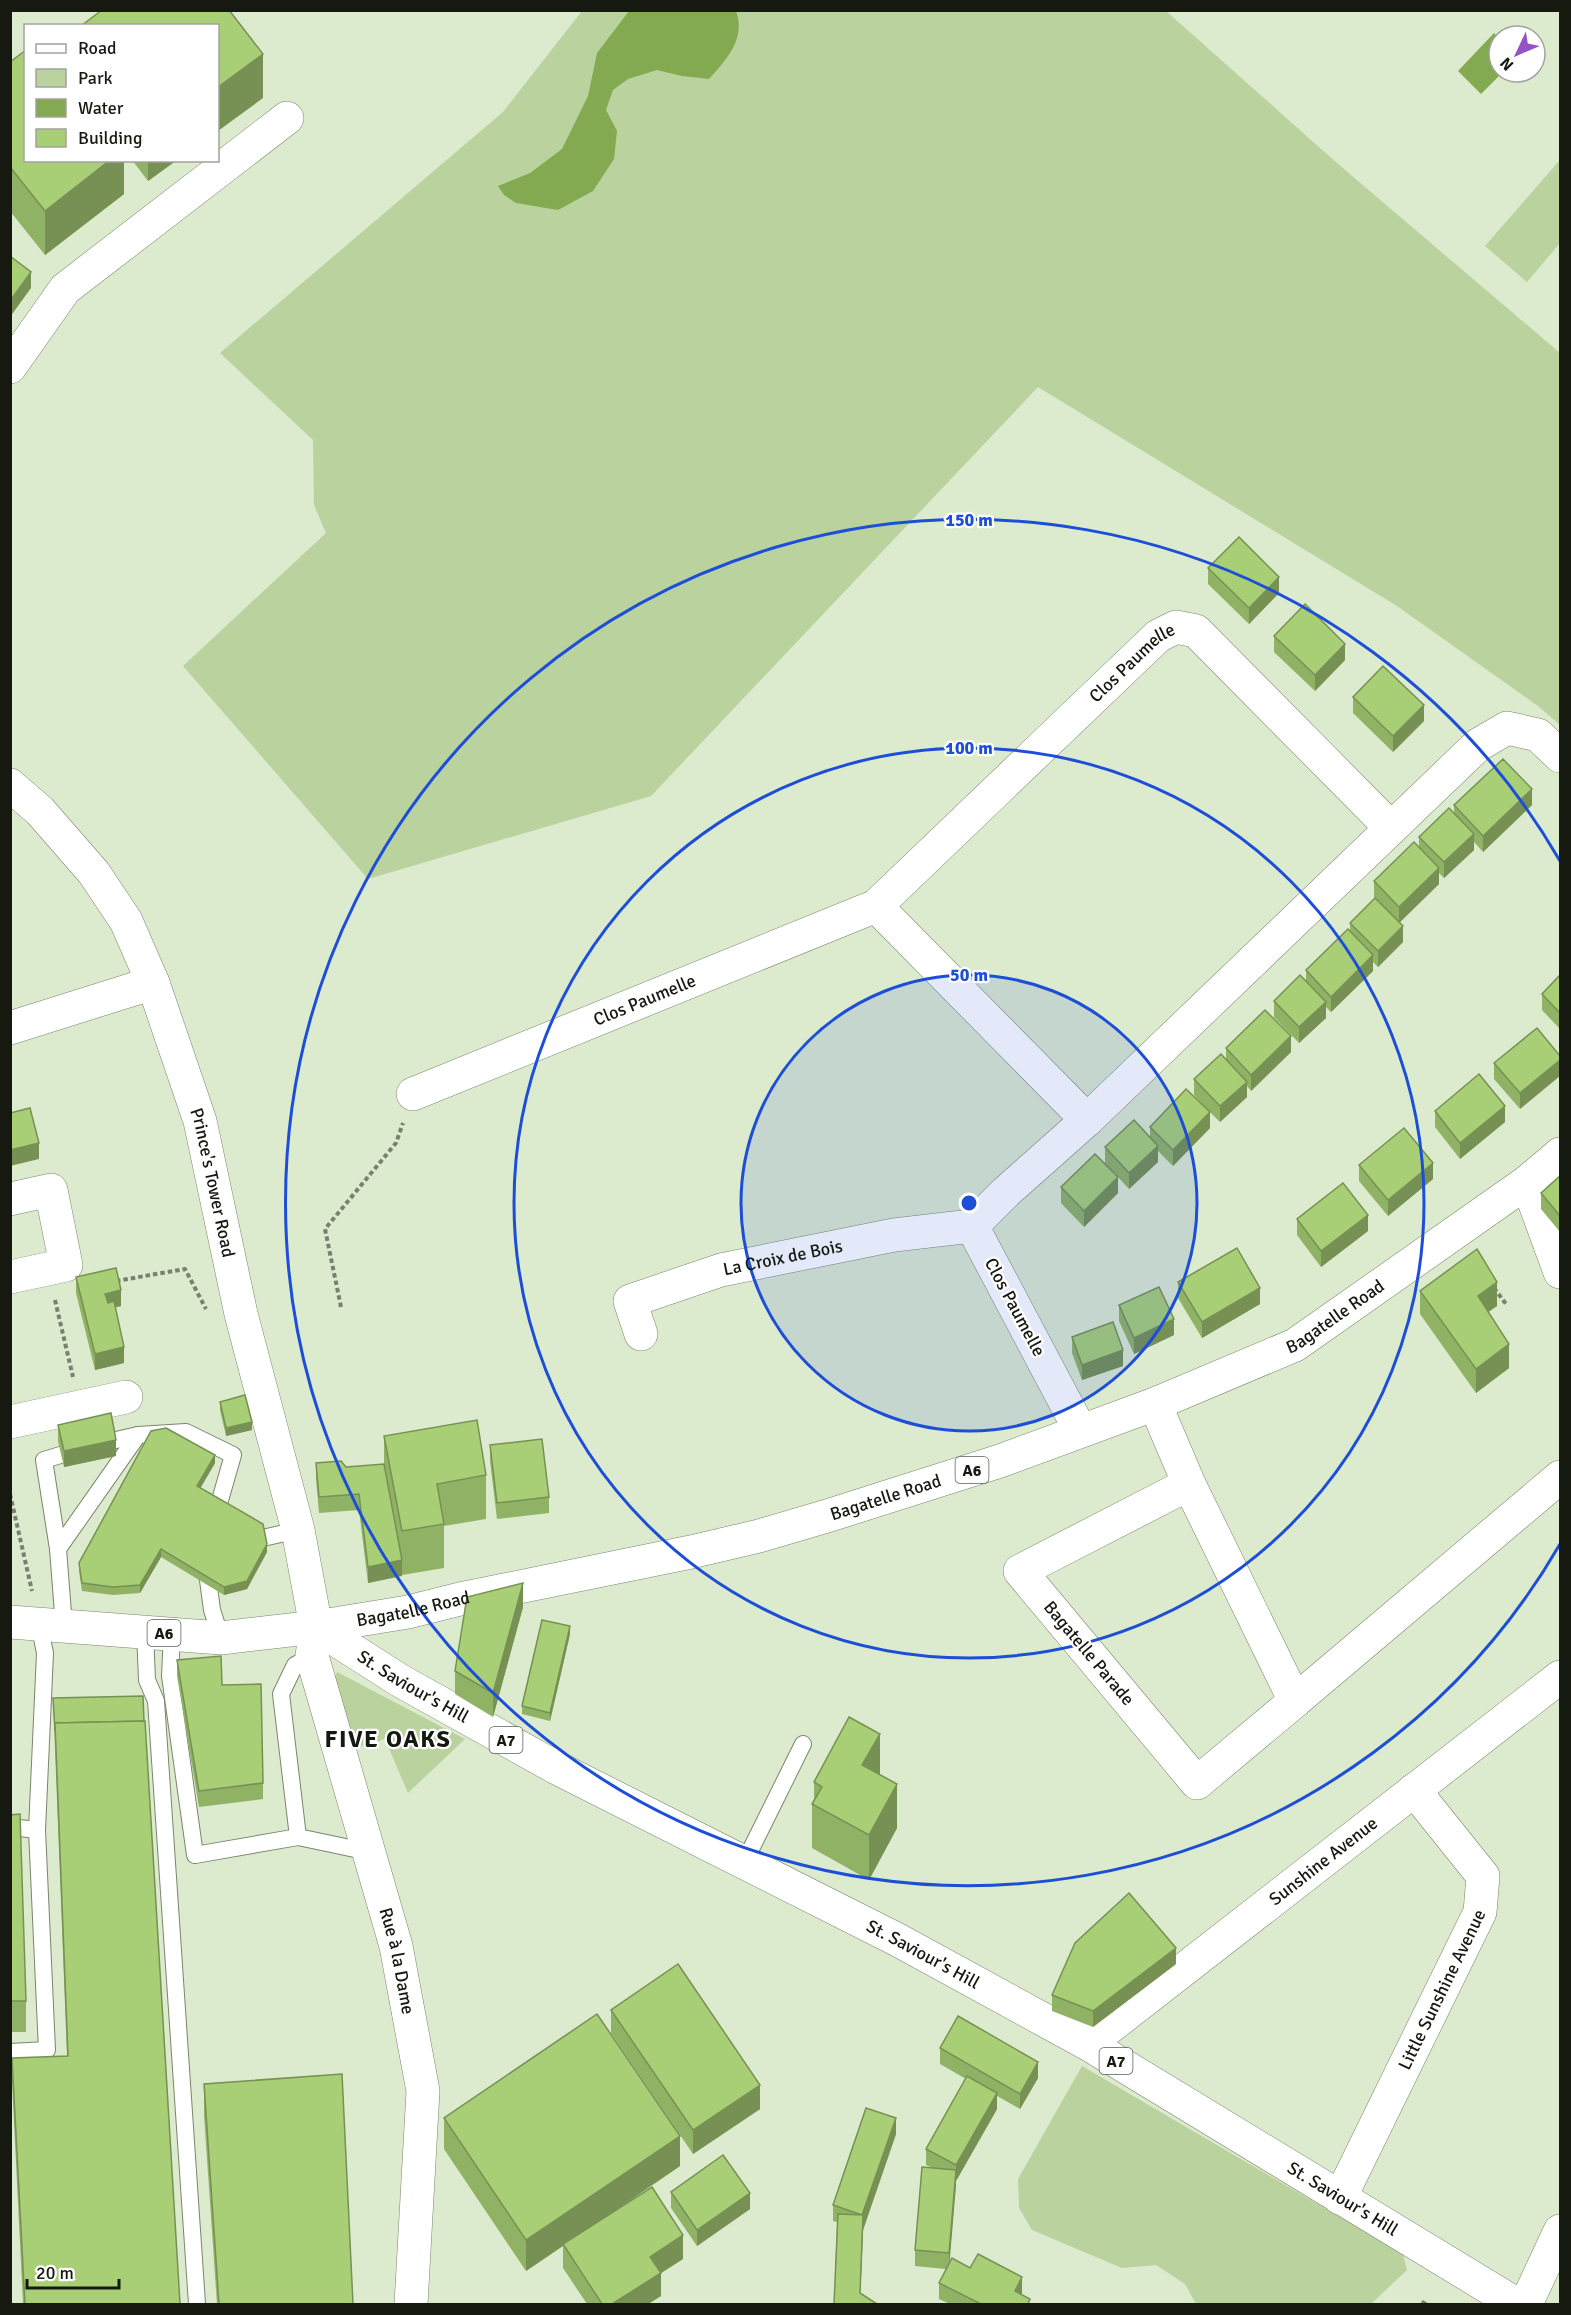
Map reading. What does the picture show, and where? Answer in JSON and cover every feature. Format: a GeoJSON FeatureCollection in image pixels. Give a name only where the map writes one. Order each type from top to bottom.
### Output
{"type":"FeatureCollection","features":[{"type":"Feature","properties":{"kind":"street"},"geometry":{"type":"LineString","coordinates":[[10,367],[65,289],[286,118]]}},
{"type":"Feature","properties":{"kind":"street","name":"Clos Paumelle"},"geometry":{"type":"LineString","coordinates":[[413,1094],[876,906],[1158,636],[1176,627],[1196,631],[1391,828]]}},
{"type":"Feature","properties":{"kind":"street"},"geometry":{"type":"LineString","coordinates":[[972,1226],[1006,1192],[1087,1120],[1478,745],[1507,728],[1538,735],[1560,756]]}},
{"type":"Feature","properties":{"kind":"street","name":"Prince's Tower Road"},"geometry":{"type":"LineString","coordinates":[[10,785],[40,811],[94,873],[126,921],[153,983],[200,1121],[241,1314],[298,1530],[314,1642]]}},
{"type":"Feature","properties":{"kind":"street"},"geometry":{"type":"LineString","coordinates":[[876,906],[1087,1120]]}},
{"type":"Feature","properties":{"kind":"street"},"geometry":{"type":"LineString","coordinates":[[10,1028],[153,983]]}},
{"type":"Feature","properties":{"kind":"street","name":"Bagatelle Road"},"geometry":{"type":"LineString","coordinates":[[314,1642],[408,1612],[460,1599],[759,1536],[1000,1461],[1155,1404],[1295,1345],[1527,1182],[1560,1154]]}},
{"type":"Feature","properties":{"kind":"street"},"geometry":{"type":"LineString","coordinates":[[1527,1182],[1560,1272]]}},
{"type":"Feature","properties":{"kind":"street"},"geometry":{"type":"LineString","coordinates":[[10,1198],[51,1190],[66,1265],[10,1277]]}},
{"type":"Feature","properties":{"kind":"street","name":"Clos Paumelle"},"geometry":{"type":"LineString","coordinates":[[972,1226],[1080,1430]]}},
{"type":"Feature","properties":{"kind":"street","name":"La Croix de Bois"},"geometry":{"type":"LineString","coordinates":[[641,1334],[630,1301],[721,1270],[894,1235],[972,1226]]}},
{"type":"Feature","properties":{"kind":"street"},"geometry":{"type":"LineString","coordinates":[[10,1422],[126,1397]]}},
{"type":"Feature","properties":{"kind":"street"},"geometry":{"type":"LineString","coordinates":[[1155,1404],[1189,1484],[1295,1701]]}},
{"type":"Feature","properties":{"kind":"street","name":"Bagatelle Parade"},"geometry":{"type":"LineString","coordinates":[[1189,1484],[1020,1571],[1197,1783],[1560,1477]]}},
{"type":"Feature","properties":{"kind":"street"},"geometry":{"type":"LineString","coordinates":[[407,1684],[392,1668],[385,1656],[385,1644],[389,1632],[408,1612]]}},
{"type":"Feature","properties":{"kind":"street","name":"A6"},"geometry":{"type":"LineString","coordinates":[[38,1624],[221,1638],[314,1642]]}},
{"type":"Feature","properties":{"kind":"street","name":"St. Saviour's Hill"},"geometry":{"type":"LineString","coordinates":[[314,1642],[407,1684],[555,1767],[898,1940],[1088,2044],[1516,2304]]}},
{"type":"Feature","properties":{"kind":"street","name":"Rue à la Dame"},"geometry":{"type":"LineString","coordinates":[[314,1642],[396,1946],[423,2091],[411,2304]]}},
{"type":"Feature","properties":{"kind":"street","name":"Sunshine Avenue"},"geometry":{"type":"LineString","coordinates":[[1088,2044],[1560,1677]]}},
{"type":"Feature","properties":{"kind":"street","name":"Little Sunshine Avenue"},"geometry":{"type":"LineString","coordinates":[[1340,2198],[1480,1912],[1483,1875],[1414,1790]]}},
{"type":"Feature","properties":{"kind":"street"},"geometry":{"type":"LineString","coordinates":[[1526,2304],[1560,2231]]}},
{"type":"Feature","properties":{"kind":"lane"},"geometry":{"type":"LineString","coordinates":[[58,1549],[44,1460],[90,1446],[138,1436],[186,1432],[233,1455],[216,1545]]}},
{"type":"Feature","properties":{"kind":"lane"},"geometry":{"type":"LineString","coordinates":[[10,2052],[47,2050],[38,1830],[45,1653],[38,1624],[58,1549],[138,1436]]}},
{"type":"Feature","properties":{"kind":"lane"},"geometry":{"type":"LineString","coordinates":[[221,1638],[212,1611],[205,1551],[216,1545],[298,1530]]}},
{"type":"Feature","properties":{"kind":"lane"},"geometry":{"type":"LineString","coordinates":[[158,1633],[170,1676],[195,1855],[298,1837],[369,1851]]}},
{"type":"Feature","properties":{"kind":"lane"},"geometry":{"type":"LineString","coordinates":[[158,1633],[147,1680],[156,1701],[197,2304]]}},
{"type":"Feature","properties":{"kind":"lane"},"geometry":{"type":"LineString","coordinates":[[298,1837],[281,1694],[295,1665],[314,1642]]}},
{"type":"Feature","properties":{"kind":"lane"},"geometry":{"type":"LineString","coordinates":[[744,1863],[803,1744]]}},
{"type":"Feature","properties":{"kind":"lane"},"geometry":{"type":"LineString","coordinates":[[10,1827],[38,1830]]}},
{"type":"Feature","properties":{"kind":"path"},"geometry":{"type":"LineString","coordinates":[[341,1307],[325,1229],[396,1143],[413,1094]]}},
{"type":"Feature","properties":{"kind":"path"},"geometry":{"type":"LineString","coordinates":[[48,1269],[80,1407]]}},
{"type":"Feature","properties":{"kind":"path"},"geometry":{"type":"LineString","coordinates":[[115,1281],[185,1269],[213,1324],[241,1314]]}},
{"type":"Feature","properties":{"kind":"path"},"geometry":{"type":"LineString","coordinates":[[1489,1281],[1506,1304]]}},
{"type":"Feature","properties":{"kind":"path"},"geometry":{"type":"LineString","coordinates":[[10,1494],[38,1624]]}},
{"type":"Feature","properties":{"kind":"green space"},"geometry":{"type":"Polygon","coordinates":[[[582,11],[1166,11],[1338,164],[1560,353],[1560,725],[1538,706],[1397,606],[1038,387],[651,796],[368,879],[183,666],[326,533],[314,505],[313,440],[220,353],[503,112],[582,11]]]}},
{"type":"Feature","properties":{"kind":"green space"},"geometry":{"type":"Polygon","coordinates":[[[1559,161],[1560,243],[1527,282],[1485,246],[1559,161]]]}},
{"type":"Feature","properties":{"kind":"green space"},"geometry":{"type":"Polygon","coordinates":[[[337,1672],[465,1739],[408,1793],[385,1739],[346,1751],[329,1690],[337,1672]]]}},
{"type":"Feature","properties":{"kind":"green space"},"geometry":{"type":"Polygon","coordinates":[[[1082,2066],[1403,2254],[1407,2270],[1371,2304],[1196,2304],[1185,2284],[1156,2265],[1122,2268],[1032,2230],[1019,2208],[1018,2179],[1082,2066]]]}},
{"type":"Feature","properties":{"kind":"water"},"geometry":{"type":"Polygon","coordinates":[[[629,11],[736,11],[739,30],[737,39],[728,56],[709,79],[657,70],[628,79],[613,90],[606,110],[617,131],[614,159],[593,191],[558,210],[516,203],[504,195],[498,186],[530,173],[562,149],[588,96],[597,53],[629,11]]]}},
{"type":"Feature","properties":{"kind":"water"},"geometry":{"type":"Polygon","coordinates":[[[1487,40],[1487,84],[1491,84],[1481,94],[1458,71],[1487,40]]]}},
{"type":"Feature","properties":{"kind":"building"},"geometry":{"type":"Polygon","coordinates":[[[102,10],[229,10],[263,54],[219,86],[219,24],[84,24],[102,10]]]}},
{"type":"Feature","properties":{"kind":"building"},"geometry":{"type":"Polygon","coordinates":[[[24,52],[24,162],[107,162],[45,211],[10,167],[10,62],[24,52]]]}},
{"type":"Feature","properties":{"kind":"building"},"geometry":{"type":"Polygon","coordinates":[[[10,256],[31,272],[10,301],[10,256]]]}},
{"type":"Feature","properties":{"kind":"building"},"geometry":{"type":"Polygon","coordinates":[[[1239,537],[1279,577],[1249,608],[1208,568],[1239,537]]]}},
{"type":"Feature","properties":{"kind":"building"},"geometry":{"type":"Polygon","coordinates":[[[1305,604],[1345,644],[1315,675],[1274,636],[1305,604]]]}},
{"type":"Feature","properties":{"kind":"building"},"geometry":{"type":"Polygon","coordinates":[[[1383,666],[1424,705],[1393,736],[1353,697],[1383,666]]]}},
{"type":"Feature","properties":{"kind":"building"},"geometry":{"type":"Polygon","coordinates":[[[1503,759],[1532,789],[1483,836],[1454,805],[1503,759]]]}},
{"type":"Feature","properties":{"kind":"building"},"geometry":{"type":"Polygon","coordinates":[[[1449,808],[1474,834],[1444,862],[1419,837],[1449,808]]]}},
{"type":"Feature","properties":{"kind":"building"},"geometry":{"type":"Polygon","coordinates":[[[1414,842],[1439,868],[1399,907],[1374,881],[1414,842]]]}},
{"type":"Feature","properties":{"kind":"building"},"geometry":{"type":"Polygon","coordinates":[[[1375,898],[1403,926],[1378,951],[1350,923],[1375,898]]]}},
{"type":"Feature","properties":{"kind":"building"},"geometry":{"type":"Polygon","coordinates":[[[1348,929],[1373,955],[1331,997],[1306,970],[1348,929]]]}},
{"type":"Feature","properties":{"kind":"building"},"geometry":{"type":"Polygon","coordinates":[[[1300,975],[1326,1002],[1299,1027],[1274,1001],[1300,975]]]}},
{"type":"Feature","properties":{"kind":"building"},"geometry":{"type":"Polygon","coordinates":[[[1560,975],[1560,1013],[1542,994],[1560,975]]]}},
{"type":"Feature","properties":{"kind":"building"},"geometry":{"type":"Polygon","coordinates":[[[1265,1010],[1291,1036],[1251,1075],[1226,1048],[1265,1010]]]}},
{"type":"Feature","properties":{"kind":"building"},"geometry":{"type":"Polygon","coordinates":[[[1537,1028],[1560,1056],[1560,1060],[1520,1093],[1494,1063],[1537,1028]]]}},
{"type":"Feature","properties":{"kind":"building"},"geometry":{"type":"Polygon","coordinates":[[[1221,1054],[1247,1082],[1220,1106],[1194,1079],[1221,1054]]]}},
{"type":"Feature","properties":{"kind":"building"},"geometry":{"type":"Polygon","coordinates":[[[1479,1074],[1505,1106],[1460,1143],[1435,1111],[1479,1074]]]}},
{"type":"Feature","properties":{"kind":"building"},"geometry":{"type":"Polygon","coordinates":[[[1186,1089],[1210,1112],[1173,1150],[1150,1127],[1186,1089]]]}},
{"type":"Feature","properties":{"kind":"building"},"geometry":{"type":"Polygon","coordinates":[[[30,1108],[39,1143],[10,1150],[10,1113],[30,1108]]]}},
{"type":"Feature","properties":{"kind":"building"},"geometry":{"type":"Polygon","coordinates":[[[1134,1120],[1158,1146],[1129,1173],[1105,1147],[1134,1120]]]}},
{"type":"Feature","properties":{"kind":"building"},"geometry":{"type":"Polygon","coordinates":[[[1404,1128],[1433,1163],[1388,1200],[1359,1165],[1404,1128]]]}},
{"type":"Feature","properties":{"kind":"building"},"geometry":{"type":"Polygon","coordinates":[[[1095,1154],[1118,1177],[1084,1211],[1061,1187],[1095,1154]]]}},
{"type":"Feature","properties":{"kind":"building"},"geometry":{"type":"Polygon","coordinates":[[[1560,1176],[1560,1216],[1541,1193],[1560,1176]]]}},
{"type":"Feature","properties":{"kind":"building"},"geometry":{"type":"Polygon","coordinates":[[[1343,1183],[1368,1215],[1321,1251],[1297,1219],[1343,1183]]]}},
{"type":"Feature","properties":{"kind":"building"},"geometry":{"type":"Polygon","coordinates":[[[1237,1248],[1260,1288],[1202,1322],[1178,1282],[1237,1248]]]}},
{"type":"Feature","properties":{"kind":"building"},"geometry":{"type":"Polygon","coordinates":[[[1477,1249],[1497,1282],[1478,1296],[1509,1344],[1476,1369],[1420,1291],[1477,1249]]]}},
{"type":"Feature","properties":{"kind":"building"},"geometry":{"type":"Polygon","coordinates":[[[116,1268],[121,1290],[105,1294],[108,1303],[114,1301],[124,1347],[95,1354],[76,1277],[116,1268]]]}},
{"type":"Feature","properties":{"kind":"building"},"geometry":{"type":"Polygon","coordinates":[[[1159,1287],[1174,1319],[1134,1338],[1119,1305],[1159,1287]]]}},
{"type":"Feature","properties":{"kind":"building"},"geometry":{"type":"Polygon","coordinates":[[[1113,1322],[1123,1350],[1082,1365],[1072,1337],[1113,1322]]]}},
{"type":"Feature","properties":{"kind":"building"},"geometry":{"type":"Polygon","coordinates":[[[245,1395],[252,1422],[226,1428],[220,1402],[245,1395]]]}},
{"type":"Feature","properties":{"kind":"building"},"geometry":{"type":"Polygon","coordinates":[[[111,1413],[116,1440],[64,1451],[58,1425],[111,1413]]]}},
{"type":"Feature","properties":{"kind":"building"},"geometry":{"type":"Polygon","coordinates":[[[477,1420],[486,1475],[437,1484],[444,1524],[402,1531],[384,1436],[477,1420]]]}},
{"type":"Feature","properties":{"kind":"building"},"geometry":{"type":"Polygon","coordinates":[[[166,1428],[215,1455],[197,1486],[263,1524],[267,1544],[247,1581],[224,1587],[161,1549],[140,1585],[113,1587],[82,1583],[79,1563],[151,1431],[166,1428]]]}},
{"type":"Feature","properties":{"kind":"building"},"geometry":{"type":"Polygon","coordinates":[[[542,1439],[549,1497],[497,1503],[490,1445],[542,1439]]]}},
{"type":"Feature","properties":{"kind":"building"},"geometry":{"type":"Polygon","coordinates":[[[341,1461],[346,1467],[384,1464],[402,1560],[368,1567],[359,1494],[319,1497],[316,1463],[341,1461]]]}},
{"type":"Feature","properties":{"kind":"building"},"geometry":{"type":"Polygon","coordinates":[[[523,1583],[493,1693],[455,1671],[467,1597],[523,1583]]]}},
{"type":"Feature","properties":{"kind":"building"},"geometry":{"type":"Polygon","coordinates":[[[542,1620],[570,1626],[550,1713],[522,1706],[542,1620]]]}},
{"type":"Feature","properties":{"kind":"building"},"geometry":{"type":"Polygon","coordinates":[[[221,1656],[222,1685],[261,1684],[263,1783],[199,1791],[177,1660],[221,1656]]]}},
{"type":"Feature","properties":{"kind":"building"},"geometry":{"type":"Polygon","coordinates":[[[143,1696],[144,1721],[55,1723],[55,1731],[53,1698],[143,1696]]]}},
{"type":"Feature","properties":{"kind":"building"},"geometry":{"type":"Polygon","coordinates":[[[849,1717],[880,1734],[862,1765],[897,1784],[869,1835],[812,1804],[822,1787],[814,1782],[849,1717]]]}},
{"type":"Feature","properties":{"kind":"building"},"geometry":{"type":"Polygon","coordinates":[[[145,1721],[180,2304],[25,2304],[12,2058],[68,2056],[55,1723],[145,1721]]]}},
{"type":"Feature","properties":{"kind":"building"},"geometry":{"type":"Polygon","coordinates":[[[20,1814],[26,2001],[10,2001],[10,1815],[20,1814]]]}},
{"type":"Feature","properties":{"kind":"building"},"geometry":{"type":"Polygon","coordinates":[[[1129,1893],[1176,1948],[1093,2011],[1052,1995],[1075,1943],[1129,1893]]]}},
{"type":"Feature","properties":{"kind":"building"},"geometry":{"type":"Polygon","coordinates":[[[678,1964],[760,2085],[693,2130],[611,2010],[678,1964]]]}},
{"type":"Feature","properties":{"kind":"building"},"geometry":{"type":"Polygon","coordinates":[[[597,2014],[680,2136],[526,2240],[444,2118],[597,2014]]]}},
{"type":"Feature","properties":{"kind":"building"},"geometry":{"type":"Polygon","coordinates":[[[958,2016],[1038,2062],[1020,2094],[940,2048],[958,2016]]]}},
{"type":"Feature","properties":{"kind":"building"},"geometry":{"type":"Polygon","coordinates":[[[342,2074],[353,2304],[219,2304],[204,2084],[342,2074]]]}},
{"type":"Feature","properties":{"kind":"building"},"geometry":{"type":"Polygon","coordinates":[[[967,2076],[997,2093],[956,2165],[926,2149],[967,2076]]]}},
{"type":"Feature","properties":{"kind":"building"},"geometry":{"type":"Polygon","coordinates":[[[866,2108],[896,2118],[862,2215],[833,2205],[866,2108]]]}},
{"type":"Feature","properties":{"kind":"building"},"geometry":{"type":"Polygon","coordinates":[[[723,2155],[750,2193],[697,2230],[671,2192],[723,2155]]]}},
{"type":"Feature","properties":{"kind":"building"},"geometry":{"type":"Polygon","coordinates":[[[922,2167],[956,2170],[949,2253],[915,2250],[922,2167]]]}},
{"type":"Feature","properties":{"kind":"building"},"geometry":{"type":"Polygon","coordinates":[[[652,2187],[683,2235],[650,2257],[661,2273],[612,2304],[602,2304],[563,2244],[652,2187]]]}},
{"type":"Feature","properties":{"kind":"building"},"geometry":{"type":"Polygon","coordinates":[[[838,2214],[863,2215],[860,2293],[877,2304],[834,2304],[838,2214]]]}},
{"type":"Feature","properties":{"kind":"building"},"geometry":{"type":"Polygon","coordinates":[[[978,2254],[1022,2277],[1015,2291],[1030,2299],[1028,2304],[981,2304],[939,2283],[952,2258],[970,2268],[978,2254]]]}},
{"type":"Feature","properties":{"kind":"district","name":"FIVE OAKS"},"geometry":{"type":"Point","coordinates":[388,1739]}}]}
